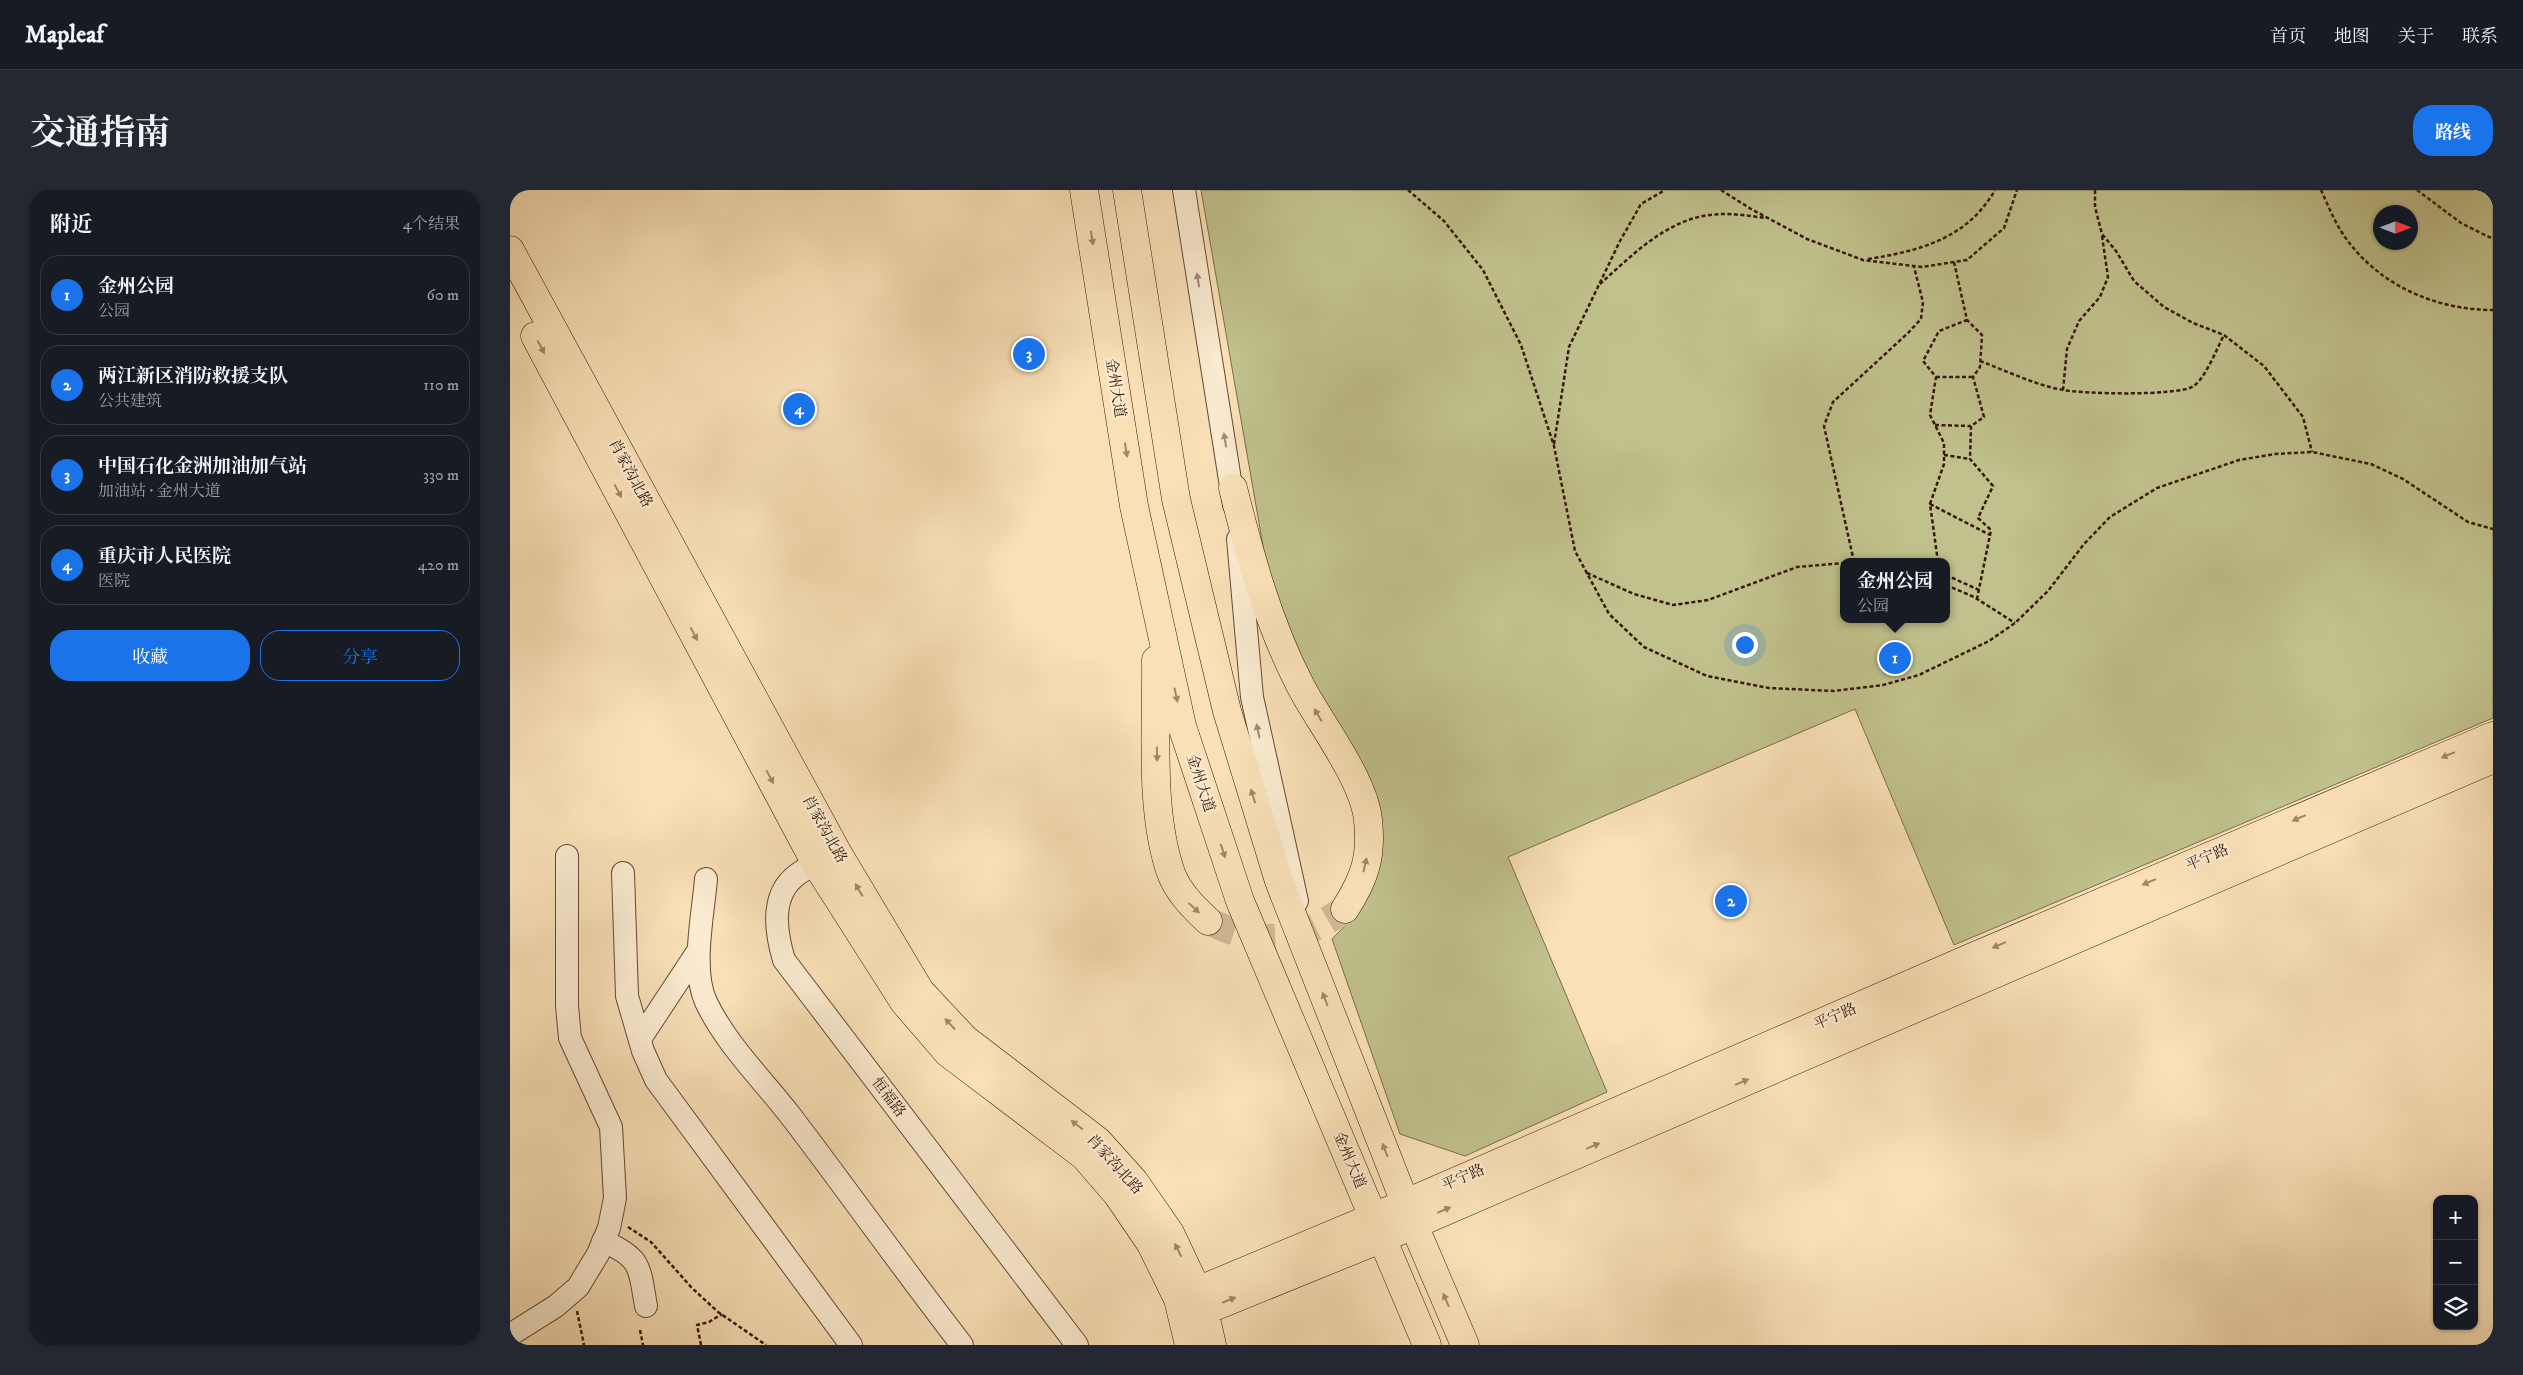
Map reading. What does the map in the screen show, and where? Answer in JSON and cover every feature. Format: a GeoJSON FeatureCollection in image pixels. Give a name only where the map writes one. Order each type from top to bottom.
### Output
{"type":"FeatureCollection","features":[{"type":"Feature","properties":{"kind":"main road","name":"金州大道"},"geometry":{"type":"LineString","coordinates":[[1084,190],[1134,506],[1182,726],[1240,901],[1379,1227],[1427,1345]]}},
{"type":"Feature","properties":{"kind":"main road"},"geometry":{"type":"LineString","coordinates":[[1127,190],[1176,499],[1227,711],[1279,881],[1409,1213],[1465,1345]]}},
{"type":"Feature","properties":{"kind":"main road","name":"肖家沟北路"},"geometry":{"type":"LineString","coordinates":[[510,250],[826,858]]}},
{"type":"Feature","properties":{"kind":"main road","name":"肖家沟北路"},"geometry":{"type":"LineString","coordinates":[[510,289],[904,1002],[948,1053],[1084,1156],[1117,1194],[1151,1244],[1191,1304],[1212,1345]]}},
{"type":"Feature","properties":{"kind":"main road"},"geometry":{"type":"LineString","coordinates":[[1232,488],[1252,565],[1277,636],[1300,686],[1356,783],[1368,818],[1369,849],[1361,884],[1345,909]]}},
{"type":"Feature","properties":{"kind":"main road"},"geometry":{"type":"LineString","coordinates":[[1155,601],[1158,802],[1162,839],[1172,874],[1187,902],[1208,921]]}},
{"type":"Feature","properties":{"kind":"main road","name":"平宁路"},"geometry":{"type":"LineString","coordinates":[[1191,1304],[1379,1227],[1970,958],[2493,736]]}},
{"type":"Feature","properties":{"kind":"main road","name":"平宁路"},"geometry":{"type":"LineString","coordinates":[[1409,1213],[2493,759]]}},
{"type":"Feature","properties":{"kind":"main road","name":"肖家沟北路"},"geometry":{"type":"LineString","coordinates":[[1189,1345],[1191,1304]]}},
{"type":"Feature","properties":{"kind":"street"},"geometry":{"type":"LineString","coordinates":[[1184,190],[1232,488],[1252,697],[1312,966]]}},
{"type":"Feature","properties":{"kind":"street"},"geometry":{"type":"LineString","coordinates":[[510,1335],[556,1306],[578,1287],[603,1241],[615,1198],[614,1151],[611,1127],[570,1038],[567,1006],[567,856]]}},
{"type":"Feature","properties":{"kind":"street","name":"恒福路"},"geometry":{"type":"LineString","coordinates":[[826,858],[798,874],[784,888],[777,910],[776,936],[784,960],[1077,1345]]}},
{"type":"Feature","properties":{"kind":"street"},"geometry":{"type":"LineString","coordinates":[[623,873],[627,996],[640,1039],[656,1080],[851,1345]]}},
{"type":"Feature","properties":{"kind":"street"},"geometry":{"type":"LineString","coordinates":[[706,879],[698,974],[706,1002],[726,1035],[790,1116],[900,1265],[962,1345]]}},
{"type":"Feature","properties":{"kind":"street"},"geometry":{"type":"LineString","coordinates":[[640,1039],[700,948]]}},
{"type":"Feature","properties":{"kind":"street"},"geometry":{"type":"LineString","coordinates":[[603,1241],[622,1249],[633,1258],[640,1271],[646,1306]]}},
{"type":"Feature","properties":{"kind":"path"},"geometry":{"type":"LineString","coordinates":[[1408,190],[1444,221],[1483,270],[1521,345],[1554,446],[1575,551],[1609,614],[1644,647],[1707,676],[1769,688],[1834,691],[1884,685],[1919,674],[1953,660],[1989,641],[2015,623],[2048,591],[2084,544],[2110,517],[2156,488],[2239,460],[2275,454],[2312,452],[2371,464],[2403,479],[2468,522],[2493,530]]}},
{"type":"Feature","properties":{"kind":"path"},"geometry":{"type":"LineString","coordinates":[[1554,446],[1569,347],[1641,204],[1665,190]]}},
{"type":"Feature","properties":{"kind":"path"},"geometry":{"type":"LineString","coordinates":[[1721,190],[1768,219],[1807,239],[1863,260],[1914,267],[1967,260],[2004,228],[2017,190]]}},
{"type":"Feature","properties":{"kind":"path"},"geometry":{"type":"LineString","coordinates":[[1863,260],[1910,252],[1943,240],[1969,222],[1995,190]]}},
{"type":"Feature","properties":{"kind":"path"},"geometry":{"type":"LineString","coordinates":[[2063,390],[2067,349],[2080,321],[2100,297],[2108,277],[2102,234],[2095,208],[2095,190]]}},
{"type":"Feature","properties":{"kind":"path"},"geometry":{"type":"LineString","coordinates":[[2321,190],[2341,231],[2368,264],[2397,286],[2426,300],[2469,310],[2493,310]]}},
{"type":"Feature","properties":{"kind":"path"},"geometry":{"type":"LineString","coordinates":[[2417,190],[2461,223],[2493,239]]}},
{"type":"Feature","properties":{"kind":"path"},"geometry":{"type":"LineString","coordinates":[[1599,285],[1634,253],[1668,230],[1702,216],[1733,214],[1768,219]]}},
{"type":"Feature","properties":{"kind":"path"},"geometry":{"type":"LineString","coordinates":[[2102,234],[2116,251],[2134,281],[2149,294],[2164,306],[2193,323],[2224,335],[2264,366],[2304,417],[2312,452]]}},
{"type":"Feature","properties":{"kind":"path"},"geometry":{"type":"LineString","coordinates":[[1954,262],[1967,320],[1982,335],[1980,367],[1973,377]]}},
{"type":"Feature","properties":{"kind":"path"},"geometry":{"type":"LineString","coordinates":[[1853,558],[1824,426],[1833,402],[1921,319],[1923,302],[1914,267]]}},
{"type":"Feature","properties":{"kind":"path"},"geometry":{"type":"LineString","coordinates":[[1937,558],[1930,504],[1944,464],[1944,443],[1930,415],[1936,377],[1923,361],[1938,330],[1967,320]]}},
{"type":"Feature","properties":{"kind":"path"},"geometry":{"type":"LineString","coordinates":[[1980,361],[2063,390],[2132,393],[2174,391],[2193,386],[2203,374],[2224,335]]}},
{"type":"Feature","properties":{"kind":"path"},"geometry":{"type":"LineString","coordinates":[[1936,377],[1973,377]]}},
{"type":"Feature","properties":{"kind":"path"},"geometry":{"type":"LineString","coordinates":[[1935,425],[1971,426],[1984,417],[1973,377]]}},
{"type":"Feature","properties":{"kind":"path"},"geometry":{"type":"LineString","coordinates":[[1970,459],[1971,426]]}},
{"type":"Feature","properties":{"kind":"path"},"geometry":{"type":"LineString","coordinates":[[1944,455],[1970,459],[1993,486],[1978,518],[1992,530],[1977,599]]}},
{"type":"Feature","properties":{"kind":"path"},"geometry":{"type":"LineString","coordinates":[[1930,504],[1990,535]]}},
{"type":"Feature","properties":{"kind":"path"},"geometry":{"type":"LineString","coordinates":[[1587,573],[1634,594],[1673,605],[1708,600],[1797,568],[1840,563]]}},
{"type":"Feature","properties":{"kind":"path"},"geometry":{"type":"LineString","coordinates":[[1950,577],[1979,590]]}},
{"type":"Feature","properties":{"kind":"path"},"geometry":{"type":"LineString","coordinates":[[1950,587],[1977,599],[2015,623]]}},
{"type":"Feature","properties":{"kind":"path"},"geometry":{"type":"LineString","coordinates":[[625,1225],[650,1242],[692,1288],[722,1314],[766,1345]]}},
{"type":"Feature","properties":{"kind":"path"},"geometry":{"type":"LineString","coordinates":[[576,1305],[584,1345]]}},
{"type":"Feature","properties":{"kind":"path"},"geometry":{"type":"LineString","coordinates":[[701,1345],[697,1325],[709,1322],[722,1314]]}},
{"type":"Feature","properties":{"kind":"path"},"geometry":{"type":"LineString","coordinates":[[640,1330],[643,1345]]}},
{"type":"Feature","properties":{"kind":"green space"},"geometry":{"type":"Polygon","coordinates":[[[1201,190],[2493,190],[2493,718],[1954,945],[1855,709],[1508,857],[1607,1092],[1465,1156],[1400,1134],[1332,939],[1353,918],[1366,900],[1374,879],[1381,850],[1286,634],[1266,563],[1201,190]]]}},
{"type":"Feature","properties":{"kind":"tunnel"},"geometry":{"type":"LineString","coordinates":[[1208,921],[1245,935],[1279,938],[1311,929],[1345,909]]}},
{"type":"Feature","properties":{"kind":"place","name":"中国石化金洲加油加气站"},"geometry":{"type":"Point","coordinates":[1029,354]}},
{"type":"Feature","properties":{"kind":"place","name":"重庆市人民医院"},"geometry":{"type":"Point","coordinates":[799,409]}},
{"type":"Feature","properties":{"kind":"place","name":"金州公园"},"geometry":{"type":"Point","coordinates":[1895,658]}},
{"type":"Feature","properties":{"kind":"place","name":"两江新区消防救援支队"},"geometry":{"type":"Point","coordinates":[1731,901]}}]}
